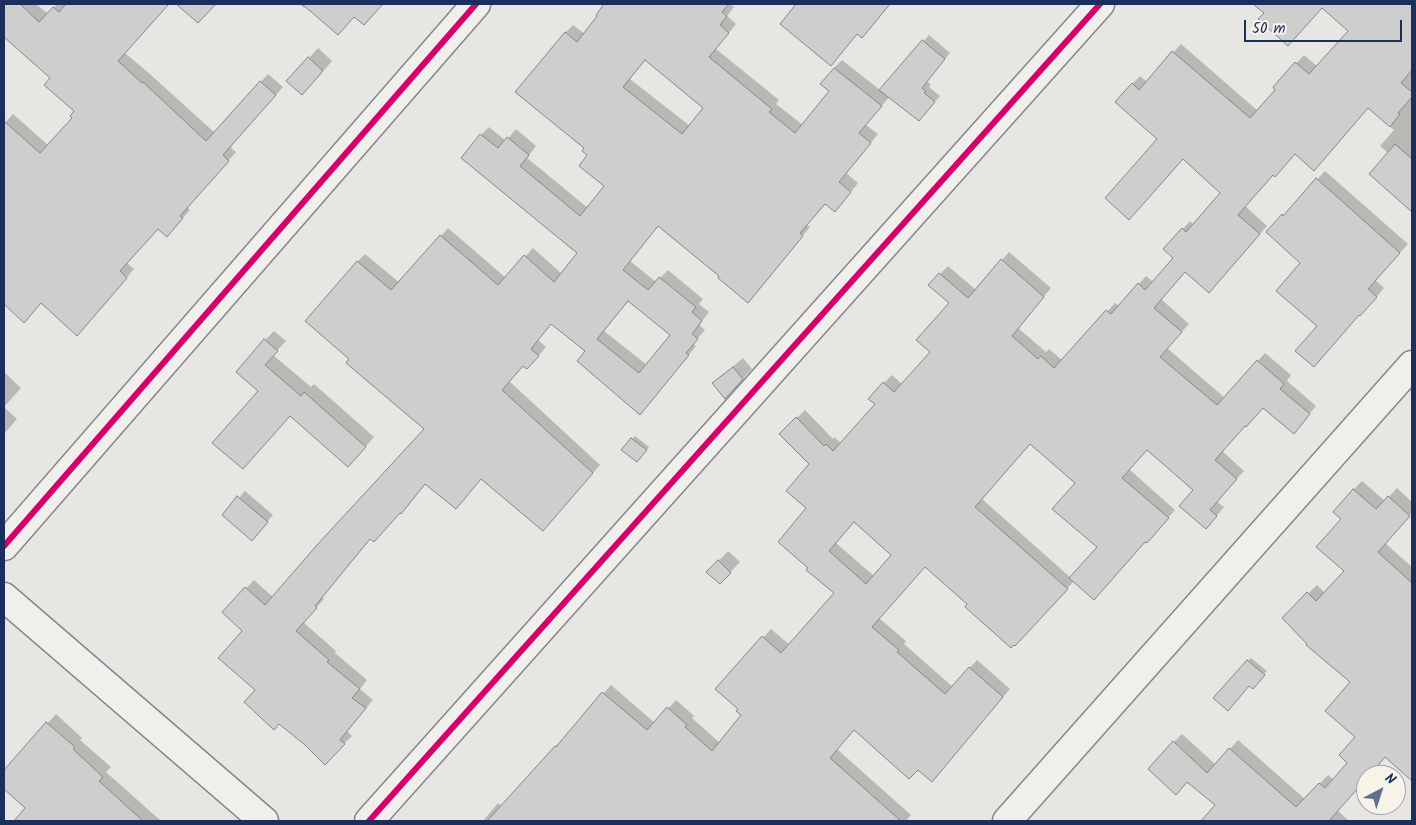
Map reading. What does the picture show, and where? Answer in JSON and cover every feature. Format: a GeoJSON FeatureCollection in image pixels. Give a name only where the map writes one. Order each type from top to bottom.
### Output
{"type":"FeatureCollection","features":[{"type":"Feature","properties":{"kind":"street"},"geometry":{"type":"LineString","coordinates":[[4,546],[476,4]]}},
{"type":"Feature","properties":{"kind":"street"},"geometry":{"type":"LineString","coordinates":[[369,821],[1100,4]]}},
{"type":"Feature","properties":{"kind":"street"},"geometry":{"type":"LineString","coordinates":[[1006,821],[1412,365]]}},
{"type":"Feature","properties":{"kind":"street"},"geometry":{"type":"LineString","coordinates":[[4,597],[264,821]]}},
{"type":"Feature","properties":{"kind":"building"},"geometry":{"type":"Polygon","coordinates":[[[4,4],[20,4],[39,22],[53,7],[59,12],[66,4],[169,4],[118,61],[206,141],[260,81],[276,95],[223,155],[229,161],[180,216],[183,218],[167,237],[158,229],[120,271],[127,278],[77,336],[41,303],[24,323],[4,304],[4,121],[40,153],[72,118],[70,116],[74,111],[44,85],[50,78],[4,37],[4,4]]]}},
{"type":"Feature","properties":{"kind":"building"},"geometry":{"type":"Polygon","coordinates":[[[176,4],[216,4],[198,23],[176,4]]]}},
{"type":"Feature","properties":{"kind":"building"},"geometry":{"type":"Polygon","coordinates":[[[302,4],[383,4],[364,25],[354,17],[338,35],[302,4]]]}},
{"type":"Feature","properties":{"kind":"building"},"geometry":{"type":"Polygon","coordinates":[[[604,4],[729,4],[722,12],[727,16],[720,25],[729,33],[709,57],[772,109],[769,112],[795,133],[829,91],[820,84],[834,68],[882,106],[859,133],[871,143],[839,182],[851,192],[835,212],[825,204],[800,233],[803,236],[748,303],[718,278],[719,276],[658,226],[623,270],[648,290],[659,277],[696,307],[692,312],[702,321],[692,334],[698,339],[686,353],[689,355],[640,415],[577,361],[585,351],[551,324],[531,349],[539,356],[527,369],[523,366],[502,390],[593,473],[543,531],[481,479],[456,509],[425,484],[401,514],[374,542],[370,539],[315,606],[317,608],[296,631],[329,660],[327,662],[360,689],[352,698],[366,708],[340,740],[345,744],[325,765],[305,745],[279,724],[274,730],[244,702],[255,690],[218,658],[242,631],[222,612],[245,587],[265,605],[317,545],[424,429],[346,363],[349,359],[305,321],[357,261],[391,290],[440,235],[498,285],[524,255],[554,282],[577,253],[461,158],[480,134],[498,148],[507,137],[529,155],[520,166],[580,216],[604,186],[579,166],[587,155],[582,151],[584,148],[515,92],[565,32],[577,42],[604,4]],[[645,60],[623,87],[682,134],[703,108],[645,60]],[[628,301],[597,339],[639,373],[670,335],[628,301]]]}},
{"type":"Feature","properties":{"kind":"building"},"geometry":{"type":"Polygon","coordinates":[[[796,4],[890,4],[862,38],[857,34],[831,66],[780,24],[796,4]]]}},
{"type":"Feature","properties":{"kind":"building"},"geometry":{"type":"Polygon","coordinates":[[[1253,4],[1412,4],[1412,70],[1401,83],[1412,92],[1412,97],[1398,113],[1400,114],[1390,127],[1368,108],[1314,171],[1295,154],[1275,177],[1273,175],[1238,215],[1260,234],[1209,293],[1185,272],[1154,308],[1182,332],[1160,357],[1217,405],[1257,360],[1284,384],[1280,389],[1310,414],[1294,434],[1263,408],[1245,426],[1215,460],[1237,479],[1210,510],[1217,516],[1206,529],[1179,506],[1193,490],[1147,450],[1122,478],[1169,518],[1147,543],[1145,542],[1094,600],[1069,578],[1097,547],[1052,509],[1075,483],[1030,444],[975,507],[1068,589],[1011,648],[965,607],[967,604],[925,567],[872,627],[899,650],[897,652],[945,694],[969,667],[1003,697],[932,782],[918,770],[909,779],[854,730],[830,758],[901,821],[487,821],[556,747],[602,692],[647,730],[667,707],[687,725],[685,727],[712,751],[741,715],[736,711],[738,709],[715,689],[762,636],[781,653],[834,593],[806,570],[808,568],[778,542],[806,508],[786,491],[809,464],[779,434],[796,417],[824,446],[826,444],[833,451],[875,404],[868,399],[883,382],[894,392],[930,352],[916,340],[949,303],[928,285],[939,273],[968,298],[1001,259],[1044,297],[1012,336],[1038,359],[1041,356],[1054,368],[1106,310],[1111,314],[1138,283],[1145,290],[1173,258],[1163,249],[1182,228],[1186,232],[1220,193],[1183,159],[1129,220],[1105,198],[1157,139],[1115,102],[1132,83],[1139,90],[1172,51],[1250,118],[1275,90],[1273,87],[1295,62],[1309,74],[1348,31],[1322,8],[1288,46],[1258,19],[1264,13],[1253,4]],[[854,522],[829,551],[866,584],[891,555],[854,522]]]}},
{"type":"Feature","properties":{"kind":"building"},"geometry":{"type":"Polygon","coordinates":[[[922,40],[945,59],[922,88],[926,91],[924,93],[935,102],[919,121],[879,90],[922,40]]]}},
{"type":"Feature","properties":{"kind":"building"},"geometry":{"type":"Polygon","coordinates":[[[308,57],[323,71],[302,95],[286,81],[308,57]]]}},
{"type":"Feature","properties":{"kind":"building"},"geometry":{"type":"Polygon","coordinates":[[[1395,144],[1412,159],[1412,212],[1369,174],[1395,144]]]}},
{"type":"Feature","properties":{"kind":"building"},"geometry":{"type":"Polygon","coordinates":[[[1316,178],[1400,253],[1368,289],[1377,297],[1314,367],[1295,351],[1317,326],[1276,291],[1300,263],[1266,232],[1282,214],[1283,216],[1316,178]]]}},
{"type":"Feature","properties":{"kind":"building"},"geometry":{"type":"Polygon","coordinates":[[[264,339],[278,351],[265,365],[301,396],[304,392],[366,447],[348,467],[290,416],[243,469],[212,443],[258,391],[236,372],[264,339]]]}},
{"type":"Feature","properties":{"kind":"building"},"geometry":{"type":"Polygon","coordinates":[[[733,367],[743,379],[725,399],[712,383],[733,367]]]}},
{"type":"Feature","properties":{"kind":"building"},"geometry":{"type":"Polygon","coordinates":[[[631,438],[647,450],[637,462],[621,450],[631,438]]]}},
{"type":"Feature","properties":{"kind":"building"},"geometry":{"type":"Polygon","coordinates":[[[1353,489],[1376,509],[1388,496],[1410,516],[1378,552],[1412,583],[1412,781],[1406,776],[1406,765],[1394,765],[1385,757],[1378,765],[1356,765],[1356,790],[1329,821],[1201,821],[1215,805],[1187,782],[1176,795],[1148,769],[1173,741],[1207,773],[1229,748],[1296,807],[1319,783],[1325,788],[1347,763],[1339,755],[1355,737],[1325,711],[1350,682],[1306,645],[1282,618],[1307,592],[1316,601],[1344,571],[1316,547],[1341,519],[1333,512],[1353,489]]]}},
{"type":"Feature","properties":{"kind":"building"},"geometry":{"type":"Polygon","coordinates":[[[237,496],[268,522],[252,541],[222,515],[237,496]]]}},
{"type":"Feature","properties":{"kind":"building"},"geometry":{"type":"Polygon","coordinates":[[[718,560],[731,573],[720,584],[706,572],[718,560]]]}},
{"type":"Feature","properties":{"kind":"building"},"geometry":{"type":"Polygon","coordinates":[[[1247,660],[1265,675],[1253,689],[1249,686],[1228,711],[1213,698],[1247,660]]]}},
{"type":"Feature","properties":{"kind":"building"},"geometry":{"type":"Polygon","coordinates":[[[46,722],[75,747],[73,749],[103,777],[99,781],[143,821],[14,821],[25,808],[4,789],[4,770],[46,722]]]}},
{"type":"Feature","properties":{"kind":"cycle path"},"geometry":{"type":"LineString","coordinates":[[4,546],[476,4]]}},
{"type":"Feature","properties":{"kind":"cycle path"},"geometry":{"type":"LineString","coordinates":[[369,821],[1100,4]]}}]}
